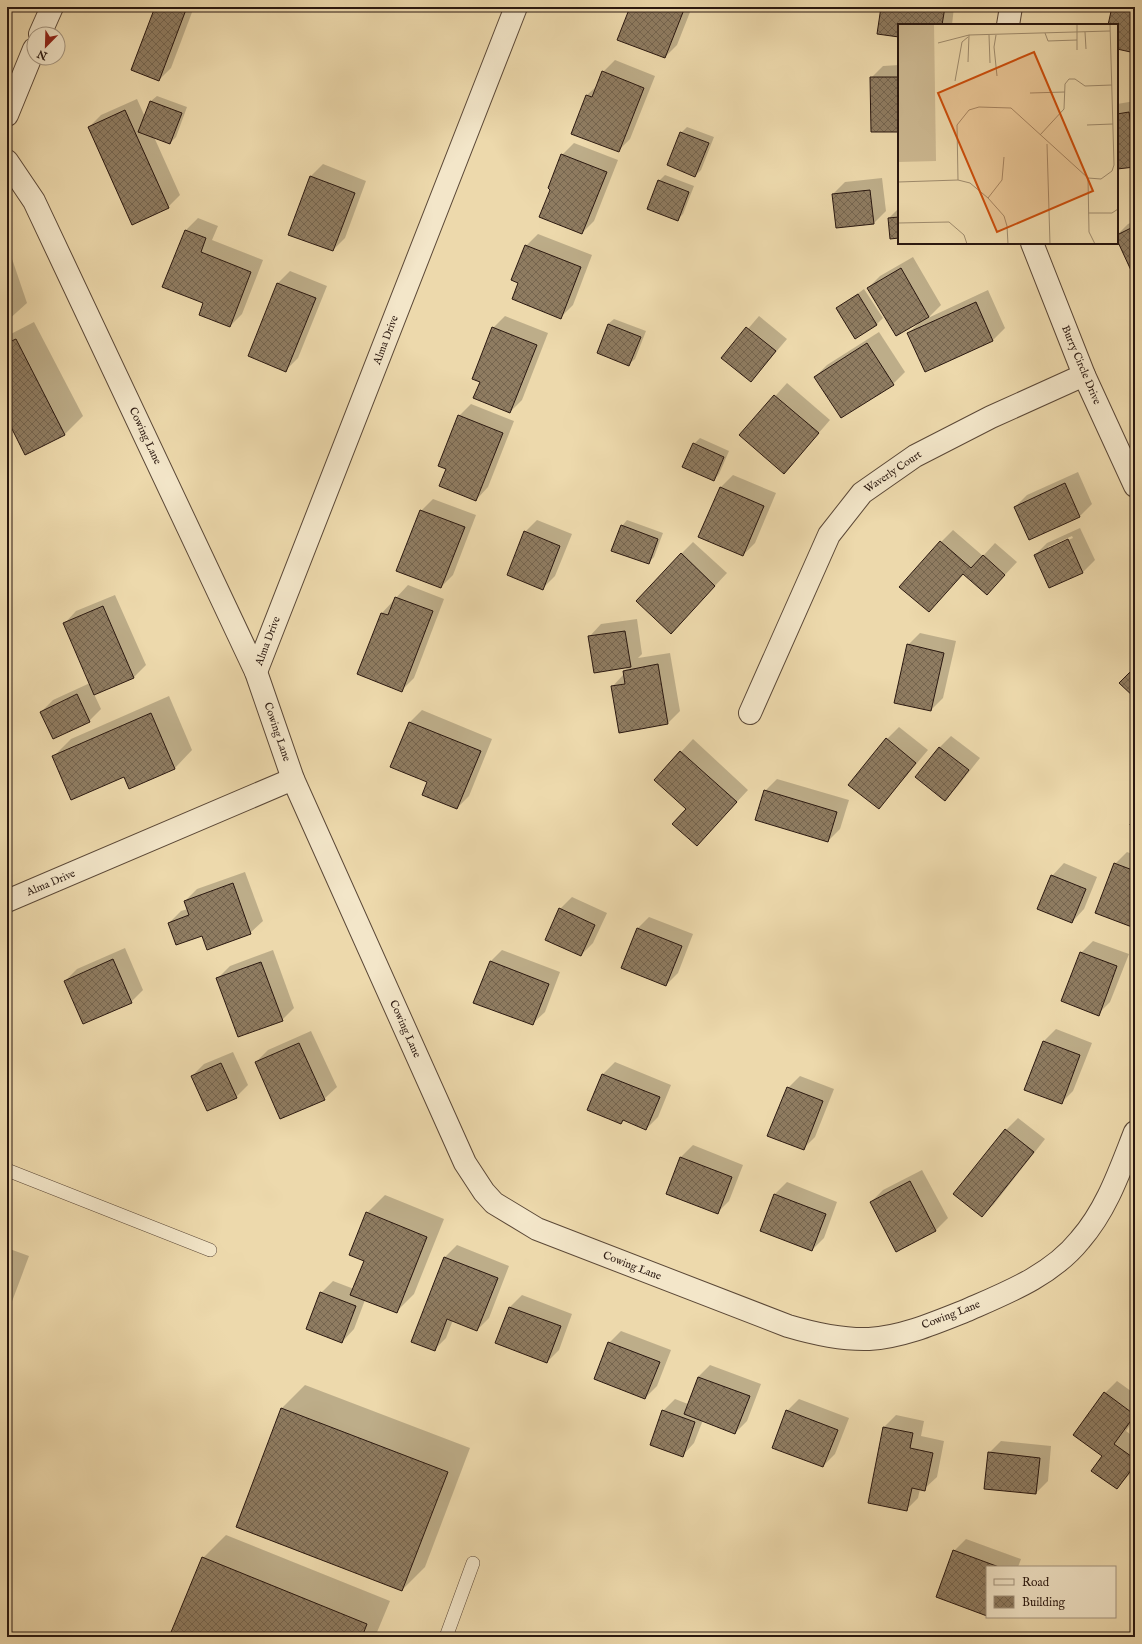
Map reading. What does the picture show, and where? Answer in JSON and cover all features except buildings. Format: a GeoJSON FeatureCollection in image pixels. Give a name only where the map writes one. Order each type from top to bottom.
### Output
{"type":"FeatureCollection","features":[{"type":"Feature","properties":{"kind":"street"},"geometry":{"type":"LineString","coordinates":[[44,26],[52,7]]}},
{"type":"Feature","properties":{"kind":"street","name":"Alma Drive"},"geometry":{"type":"LineString","coordinates":[[256,672],[516,7]]}},
{"type":"Feature","properties":{"kind":"street"},"geometry":{"type":"LineString","coordinates":[[1008,24],[1008,16],[1011,7]]}},
{"type":"Feature","properties":{"kind":"street"},"geometry":{"type":"LineString","coordinates":[[7,114],[27,66]]}},
{"type":"Feature","properties":{"kind":"street","name":"Cowing Lane"},"geometry":{"type":"LineString","coordinates":[[7,161],[34,201],[256,672],[293,779],[465,1163],[484,1192],[494,1203],[537,1229],[788,1326],[822,1335],[843,1338],[870,1339],[900,1334],[938,1322],[1013,1290],[1050,1267],[1080,1241],[1102,1210],[1135,1132]]}},
{"type":"Feature","properties":{"kind":"street","name":"Burry Circle Drive"},"geometry":{"type":"LineString","coordinates":[[1032,244],[1084,375],[1135,486]]}},
{"type":"Feature","properties":{"kind":"street","name":"Waverly Court"},"geometry":{"type":"LineString","coordinates":[[750,713],[829,535],[862,493],[915,456],[991,417],[1084,375]]}},
{"type":"Feature","properties":{"kind":"street","name":"Alma Drive"},"geometry":{"type":"LineString","coordinates":[[7,902],[293,779]]}},
{"type":"Feature","properties":{"kind":"lane"},"geometry":{"type":"LineString","coordinates":[[7,1170],[210,1250]]}},
{"type":"Feature","properties":{"kind":"lane"},"geometry":{"type":"LineString","coordinates":[[446,1637],[473,1562]]}}]}
